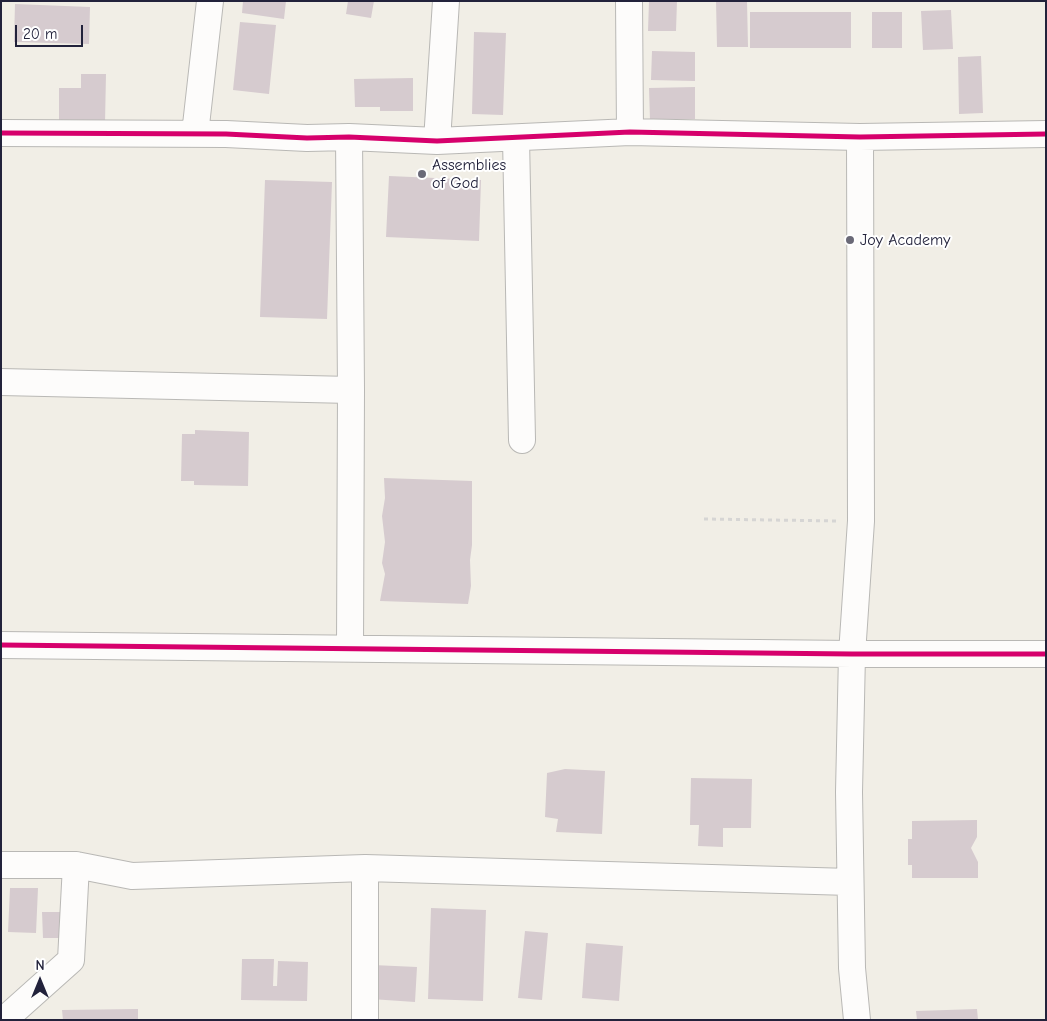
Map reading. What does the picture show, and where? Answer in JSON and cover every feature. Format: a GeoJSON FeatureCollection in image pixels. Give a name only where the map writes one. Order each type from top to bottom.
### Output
{"type":"FeatureCollection","features":[{"type":"Feature","properties":{"kind":"street"},"geometry":{"type":"LineString","coordinates":[[195,134],[210,1]]}},
{"type":"Feature","properties":{"kind":"street"},"geometry":{"type":"LineString","coordinates":[[437,141],[446,1]]}},
{"type":"Feature","properties":{"kind":"street"},"geometry":{"type":"LineString","coordinates":[[629,1],[630,132]]}},
{"type":"Feature","properties":{"kind":"street"},"geometry":{"type":"LineString","coordinates":[[1,133],[195,134],[437,141],[630,132],[860,136],[1046,134]]}},
{"type":"Feature","properties":{"kind":"street"},"geometry":{"type":"LineString","coordinates":[[857,1020],[852,968],[850,882],[852,654],[861,521],[860,136]]}},
{"type":"Feature","properties":{"kind":"street"},"geometry":{"type":"LineString","coordinates":[[349,137],[352,390],[350,648]]}},
{"type":"Feature","properties":{"kind":"street"},"geometry":{"type":"LineString","coordinates":[[516,138],[522,440]]}},
{"type":"Feature","properties":{"kind":"street"},"geometry":{"type":"LineString","coordinates":[[1,382],[352,390]]}},
{"type":"Feature","properties":{"kind":"street"},"geometry":{"type":"LineString","coordinates":[[1,645],[852,654],[1046,654]]}},
{"type":"Feature","properties":{"kind":"street"},"geometry":{"type":"LineString","coordinates":[[1,865],[76,865],[132,876],[365,868],[850,882]]}},
{"type":"Feature","properties":{"kind":"street"},"geometry":{"type":"LineString","coordinates":[[4,1019],[71,960],[76,865]]}},
{"type":"Feature","properties":{"kind":"street"},"geometry":{"type":"LineString","coordinates":[[365,868],[365,1020]]}},
{"type":"Feature","properties":{"kind":"path"},"geometry":{"type":"LineString","coordinates":[[704,519],[861,521]]}},
{"type":"Feature","properties":{"kind":"building"},"geometry":{"type":"Polygon","coordinates":[[[243,1],[286,1],[284,19],[242,13],[243,1]]]}},
{"type":"Feature","properties":{"kind":"building"},"geometry":{"type":"Polygon","coordinates":[[[348,1],[374,1],[371,18],[346,14],[348,1]]]}},
{"type":"Feature","properties":{"kind":"building"},"geometry":{"type":"Polygon","coordinates":[[[649,1],[677,1],[676,31],[648,31],[649,1]]]}},
{"type":"Feature","properties":{"kind":"building"},"geometry":{"type":"Polygon","coordinates":[[[716,1],[747,1],[748,47],[717,47],[716,1]]]}},
{"type":"Feature","properties":{"kind":"building"},"geometry":{"type":"Polygon","coordinates":[[[15,4],[90,7],[89,44],[14,42],[15,4]]]}},
{"type":"Feature","properties":{"kind":"building"},"geometry":{"type":"Polygon","coordinates":[[[951,10],[953,49],[923,50],[921,11],[951,10]]]}},
{"type":"Feature","properties":{"kind":"building"},"geometry":{"type":"Polygon","coordinates":[[[750,12],[851,12],[851,48],[750,48],[750,12]]]}},
{"type":"Feature","properties":{"kind":"building"},"geometry":{"type":"Polygon","coordinates":[[[872,12],[902,12],[902,48],[872,48],[872,12]]]}},
{"type":"Feature","properties":{"kind":"building"},"geometry":{"type":"Polygon","coordinates":[[[240,22],[276,25],[269,94],[233,90],[240,22]]]}},
{"type":"Feature","properties":{"kind":"building"},"geometry":{"type":"Polygon","coordinates":[[[474,32],[506,33],[503,115],[472,114],[474,32]]]}},
{"type":"Feature","properties":{"kind":"building"},"geometry":{"type":"Polygon","coordinates":[[[652,51],[695,52],[695,81],[651,80],[652,51]]]}},
{"type":"Feature","properties":{"kind":"building"},"geometry":{"type":"Polygon","coordinates":[[[981,56],[983,113],[959,114],[958,57],[981,56]]]}},
{"type":"Feature","properties":{"kind":"building"},"geometry":{"type":"Polygon","coordinates":[[[81,74],[106,74],[105,123],[59,123],[59,88],[81,88],[81,74]]]}},
{"type":"Feature","properties":{"kind":"building"},"geometry":{"type":"Polygon","coordinates":[[[413,78],[413,111],[380,111],[380,107],[355,107],[354,79],[413,78]]]}},
{"type":"Feature","properties":{"kind":"building"},"geometry":{"type":"Polygon","coordinates":[[[695,87],[695,119],[650,120],[649,88],[695,87]]]}},
{"type":"Feature","properties":{"kind":"building"},"geometry":{"type":"Polygon","coordinates":[[[389,176],[481,180],[479,241],[386,237],[389,176]]]}},
{"type":"Feature","properties":{"kind":"building"},"geometry":{"type":"Polygon","coordinates":[[[265,180],[332,182],[327,319],[260,317],[265,180]]]}},
{"type":"Feature","properties":{"kind":"building"},"geometry":{"type":"Polygon","coordinates":[[[195,430],[249,432],[248,486],[194,485],[194,481],[181,481],[182,434],[195,434],[195,430]]]}},
{"type":"Feature","properties":{"kind":"building"},"geometry":{"type":"Polygon","coordinates":[[[384,478],[472,481],[471,586],[468,604],[380,601],[385,574],[382,563],[385,542],[382,516],[385,498],[384,478]]]}},
{"type":"Feature","properties":{"kind":"building"},"geometry":{"type":"Polygon","coordinates":[[[565,769],[605,771],[602,834],[556,832],[558,819],[545,817],[547,773],[565,769]]]}},
{"type":"Feature","properties":{"kind":"building"},"geometry":{"type":"Polygon","coordinates":[[[691,778],[752,779],[751,828],[723,828],[723,847],[698,846],[699,825],[690,825],[691,778]]]}},
{"type":"Feature","properties":{"kind":"building"},"geometry":{"type":"Polygon","coordinates":[[[977,820],[977,837],[971,848],[978,862],[978,878],[912,878],[912,865],[908,865],[908,839],[912,839],[912,821],[977,820]]]}},
{"type":"Feature","properties":{"kind":"building"},"geometry":{"type":"Polygon","coordinates":[[[10,888],[38,888],[36,933],[8,932],[10,888]]]}},
{"type":"Feature","properties":{"kind":"building"},"geometry":{"type":"Polygon","coordinates":[[[431,908],[486,910],[483,1001],[428,999],[431,908]]]}},
{"type":"Feature","properties":{"kind":"building"},"geometry":{"type":"Polygon","coordinates":[[[42,912],[61,912],[61,938],[43,938],[42,912]]]}},
{"type":"Feature","properties":{"kind":"building"},"geometry":{"type":"Polygon","coordinates":[[[525,931],[548,933],[542,1000],[518,998],[525,931]]]}},
{"type":"Feature","properties":{"kind":"building"},"geometry":{"type":"Polygon","coordinates":[[[586,943],[623,946],[619,1001],[582,998],[586,943]]]}},
{"type":"Feature","properties":{"kind":"building"},"geometry":{"type":"Polygon","coordinates":[[[242,959],[274,959],[273,986],[277,986],[278,961],[308,962],[307,1001],[241,1000],[242,959]]]}},
{"type":"Feature","properties":{"kind":"building"},"geometry":{"type":"Polygon","coordinates":[[[373,965],[417,967],[415,1002],[371,999],[373,965]]]}},
{"type":"Feature","properties":{"kind":"building"},"geometry":{"type":"Polygon","coordinates":[[[138,1009],[138,1020],[63,1020],[62,1010],[138,1009]]]}},
{"type":"Feature","properties":{"kind":"building"},"geometry":{"type":"Polygon","coordinates":[[[977,1009],[978,1020],[917,1020],[916,1011],[977,1009]]]}},
{"type":"Feature","properties":{"kind":"cycle path"},"geometry":{"type":"LineString","coordinates":[[1,133],[226,134],[437,141],[630,132],[860,137],[1046,134]]}},
{"type":"Feature","properties":{"kind":"cycle path"},"geometry":{"type":"LineString","coordinates":[[1,645],[852,654],[1046,654]]}},
{"type":"Feature","properties":{"kind":"place","name":"Assemblies of God"},"geometry":{"type":"Point","coordinates":[422,174]}},
{"type":"Feature","properties":{"kind":"place","name":"Joy Academy"},"geometry":{"type":"Point","coordinates":[850,240]}}]}
